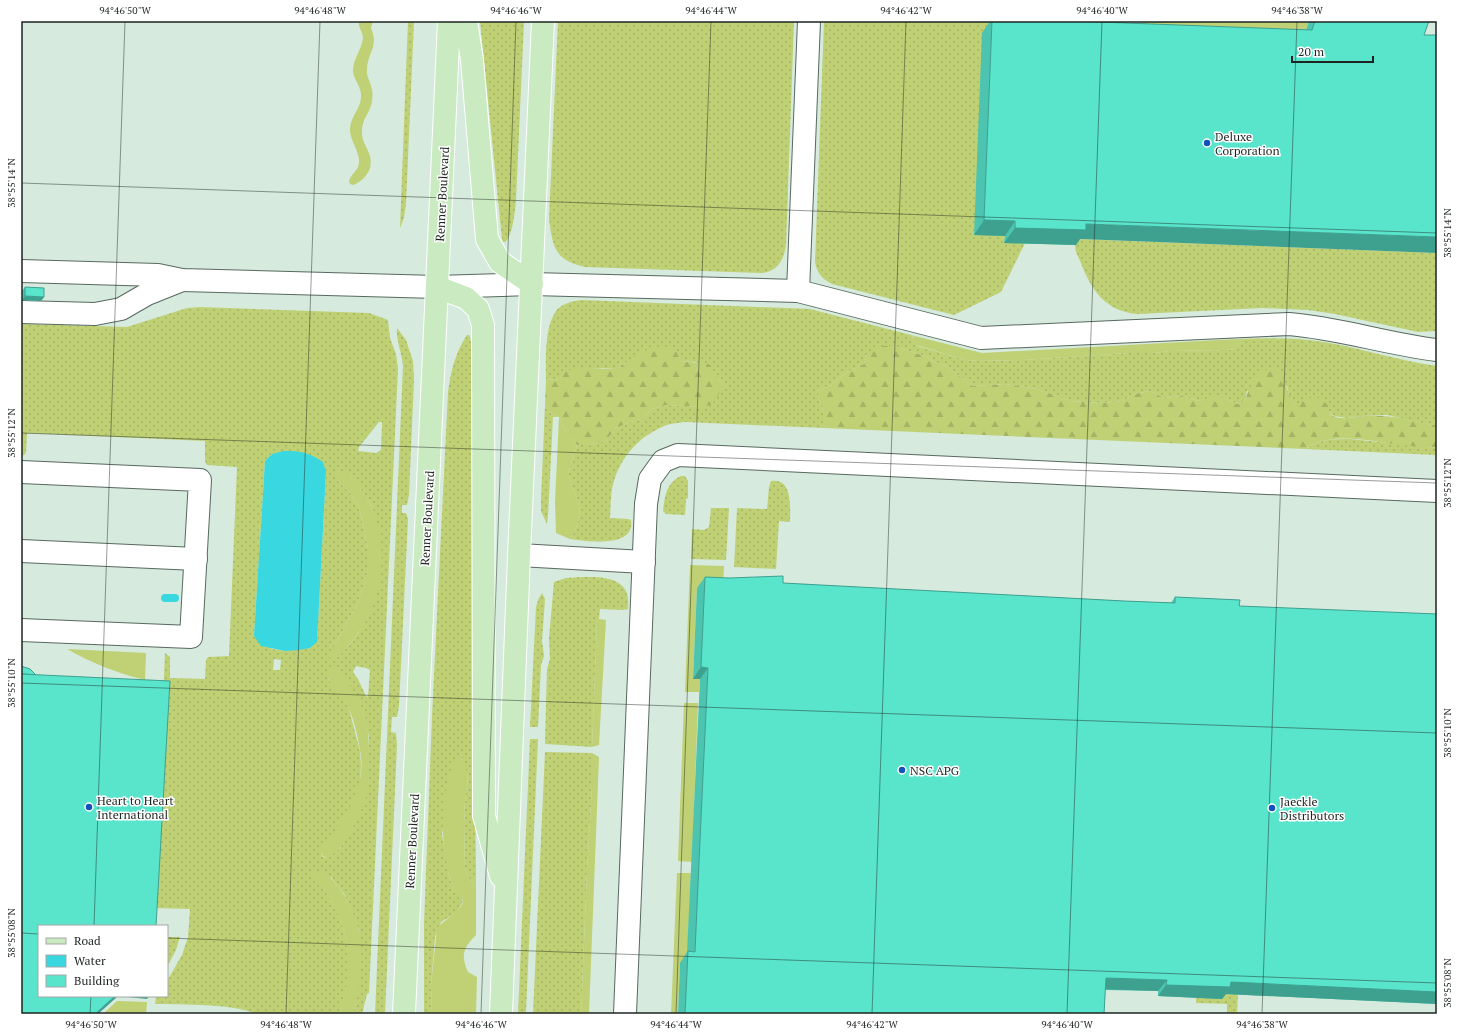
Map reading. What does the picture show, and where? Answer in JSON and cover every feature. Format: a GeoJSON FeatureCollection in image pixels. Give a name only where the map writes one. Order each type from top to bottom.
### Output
{"type":"FeatureCollection","features":[{"type":"Feature","properties":{"kind":"main road","name":"Renner Boulevard"},"geometry":{"type":"LineString","coordinates":[[404,1014],[449,21]]}},
{"type":"Feature","properties":{"kind":"main road"},"geometry":{"type":"LineString","coordinates":[[466,21],[472,60],[487,239],[500,262],[532,284]]}},
{"type":"Feature","properties":{"kind":"main road"},"geometry":{"type":"LineString","coordinates":[[501,1014],[519,556],[543,21]]}},
{"type":"Feature","properties":{"kind":"main road"},"geometry":{"type":"LineString","coordinates":[[437,287],[466,298],[478,309],[483,325],[484,816],[506,894]]}},
{"type":"Feature","properties":{"kind":"lane"},"geometry":{"type":"LineString","coordinates":[[798,291],[809,21]]}},
{"type":"Feature","properties":{"kind":"lane"},"geometry":{"type":"LineString","coordinates":[[21,271],[158,275],[182,280],[437,287],[532,284],[798,291],[981,338],[1289,324],[1315,326],[1415,348],[1437,350]]}},
{"type":"Feature","properties":{"kind":"lane"},"geometry":{"type":"LineString","coordinates":[[21,312],[95,314],[121,309],[148,294],[182,280]]}},
{"type":"Feature","properties":{"kind":"lane"},"geometry":{"type":"LineString","coordinates":[[625,1014],[646,504],[650,479],[663,462],[678,455],[1437,491]]}},
{"type":"Feature","properties":{"kind":"lane"},"geometry":{"type":"LineString","coordinates":[[21,472],[200,480],[191,637],[21,630]]}},
{"type":"Feature","properties":{"kind":"lane"},"geometry":{"type":"LineString","coordinates":[[21,550],[196,559]]}},
{"type":"Feature","properties":{"kind":"lane"},"geometry":{"type":"LineString","coordinates":[[519,556],[644,562]]}},
{"type":"Feature","properties":{"kind":"green space"},"geometry":{"type":"Polygon","coordinates":[[[359,21],[373,21],[371,28],[374,45],[368,63],[367,73],[373,96],[362,128],[364,142],[371,163],[366,176],[361,181],[353,185],[350,184],[349,181],[359,163],[358,154],[351,137],[350,128],[361,101],[361,93],[353,71],[354,62],[363,38],[359,21]]]}},
{"type":"Feature","properties":{"kind":"green space"},"geometry":{"type":"Polygon","coordinates":[[[408,21],[414,21],[406,203],[404,218],[400,228],[408,21]]]}},
{"type":"Feature","properties":{"kind":"green space"},"geometry":{"type":"Polygon","coordinates":[[[480,21],[524,21],[516,200],[512,229],[508,239],[505,242],[503,242],[502,239],[480,21]]]}},
{"type":"Feature","properties":{"kind":"green space"},"geometry":{"type":"Polygon","coordinates":[[[558,21],[794,21],[786,245],[784,256],[775,268],[761,273],[585,267],[575,264],[561,256],[554,245],[549,219],[558,21]]]}},
{"type":"Feature","properties":{"kind":"green space"},"geometry":{"type":"Polygon","coordinates":[[[824,21],[1119,21],[1118,30],[974,234],[1005,236],[1004,243],[1025,243],[1001,292],[954,315],[832,284],[823,278],[817,269],[815,262],[824,21]]]}},
{"type":"Feature","properties":{"kind":"green space"},"geometry":{"type":"Polygon","coordinates":[[[1141,21],[1154,21],[1164,27],[1202,27],[1203,21],[1309,21],[1301,45],[1140,39],[1141,21]]]}},
{"type":"Feature","properties":{"kind":"green space"},"geometry":{"type":"Polygon","coordinates":[[[1154,21],[1203,21],[1202,27],[1164,27],[1154,21]]]}},
{"type":"Feature","properties":{"kind":"green space"},"geometry":{"type":"Polygon","coordinates":[[[1076,239],[1437,253],[1437,331],[1418,332],[1335,314],[1308,310],[1263,308],[1138,314],[1127,312],[1117,309],[1109,304],[1101,298],[1095,290],[1085,273],[1077,254],[1075,248],[1076,239]]]}},
{"type":"Feature","properties":{"kind":"green space"},"geometry":{"type":"Polygon","coordinates":[[[581,300],[810,309],[915,336],[912,337],[917,346],[966,360],[978,361],[1023,360],[1170,351],[1228,350],[1234,349],[1239,341],[1238,339],[1281,338],[1313,340],[1437,366],[1437,425],[1387,415],[1347,418],[1334,416],[1329,412],[1296,406],[1290,398],[1287,386],[1247,391],[1245,401],[1237,404],[1227,399],[1218,397],[1199,401],[1182,396],[1164,398],[1150,391],[1134,394],[1122,401],[1102,403],[1071,401],[1037,389],[1005,384],[972,386],[948,367],[925,356],[894,346],[867,354],[864,364],[847,372],[831,385],[818,391],[818,396],[824,413],[824,428],[686,422],[674,423],[654,431],[639,442],[626,456],[617,472],[613,486],[610,518],[631,520],[630,529],[626,535],[618,539],[597,542],[570,539],[577,526],[579,516],[578,501],[571,485],[569,474],[577,445],[587,445],[606,441],[616,428],[643,418],[652,409],[666,405],[701,407],[723,385],[716,375],[696,362],[681,361],[676,351],[628,361],[617,369],[602,368],[566,371],[559,379],[546,380],[546,344],[552,318],[561,306],[581,300]]]}},
{"type":"Feature","properties":{"kind":"green space"},"geometry":{"type":"Polygon","coordinates":[[[200,307],[369,313],[388,320],[390,338],[396,354],[398,369],[369,993],[367,994],[362,1014],[353,1014],[356,1003],[359,931],[351,908],[344,894],[331,877],[315,882],[324,890],[337,911],[342,924],[348,950],[348,975],[346,990],[339,1014],[256,1014],[246,1010],[221,1006],[155,1004],[156,997],[168,997],[168,979],[182,955],[188,937],[190,909],[154,908],[165,653],[170,657],[170,678],[205,679],[206,660],[208,657],[229,656],[237,467],[207,465],[205,461],[205,441],[27,433],[26,453],[21,456],[21,324],[127,327],[187,308],[200,307]],[[379,422],[359,447],[358,451],[376,453],[381,450],[382,422],[379,422]],[[272,454],[265,461],[254,636],[272,649],[285,651],[310,648],[317,641],[326,472],[272,454]],[[351,477],[336,479],[350,493],[359,507],[368,548],[368,570],[358,603],[334,646],[337,658],[351,643],[362,627],[371,609],[377,591],[381,553],[379,533],[370,503],[351,477]],[[274,659],[273,670],[280,670],[281,660],[274,659]],[[356,666],[353,672],[366,696],[368,697],[370,670],[356,666]],[[337,668],[328,679],[343,697],[349,709],[360,751],[361,765],[360,783],[354,801],[335,832],[323,847],[321,854],[323,857],[328,858],[340,848],[354,825],[365,799],[369,781],[369,737],[364,713],[353,691],[337,668]]]}},
{"type":"Feature","properties":{"kind":"green space"},"geometry":{"type":"Polygon","coordinates":[[[397,328],[406,340],[413,361],[414,379],[409,495],[407,505],[402,505],[402,513],[406,513],[408,519],[399,706],[397,717],[392,717],[391,732],[396,733],[397,745],[385,1014],[375,1014],[403,366],[397,338],[397,328]]]}},
{"type":"Feature","properties":{"kind":"green space"},"geometry":{"type":"Polygon","coordinates":[[[467,335],[470,337],[471,343],[476,882],[470,880],[464,868],[464,813],[468,776],[462,758],[457,757],[442,834],[449,875],[454,892],[462,893],[463,898],[457,912],[441,922],[435,937],[431,985],[432,1014],[424,1014],[424,924],[432,716],[448,392],[454,362],[467,335]]]}},
{"type":"Feature","properties":{"kind":"green space"},"geometry":{"type":"Polygon","coordinates":[[[915,336],[982,353],[1238,339],[1239,341],[1237,348],[1228,350],[1170,351],[1023,360],[978,361],[966,360],[912,344],[911,339],[915,336]]]}},
{"type":"Feature","properties":{"kind":"green space"},"geometry":{"type":"Polygon","coordinates":[[[881,346],[894,346],[925,356],[948,367],[972,386],[1005,384],[1037,389],[1071,401],[1102,403],[1122,401],[1134,394],[1150,391],[1164,398],[1182,396],[1199,401],[1210,397],[1218,397],[1227,399],[1237,404],[1245,401],[1249,390],[1258,376],[1272,367],[1282,377],[1292,401],[1296,406],[1305,398],[1319,398],[1328,405],[1330,414],[1341,418],[1384,416],[1437,425],[1437,448],[1351,439],[1327,440],[1316,443],[1305,449],[824,428],[824,413],[818,396],[818,391],[831,385],[847,372],[864,364],[867,354],[881,346]]]}},
{"type":"Feature","properties":{"kind":"green space"},"geometry":{"type":"Polygon","coordinates":[[[662,347],[676,351],[681,361],[709,364],[723,385],[716,400],[710,405],[701,407],[666,405],[652,409],[643,418],[616,428],[606,441],[587,445],[577,445],[568,435],[559,417],[548,412],[545,404],[546,380],[559,379],[566,371],[580,368],[617,369],[642,351],[662,347]]]}},
{"type":"Feature","properties":{"kind":"green space"},"geometry":{"type":"Polygon","coordinates":[[[545,404],[548,412],[559,417],[553,417],[547,524],[541,511],[545,404]]]}},
{"type":"Feature","properties":{"kind":"green space"},"geometry":{"type":"Polygon","coordinates":[[[559,417],[568,435],[577,445],[569,474],[571,485],[578,501],[579,516],[577,526],[570,539],[556,533],[555,502],[559,417]]]}},
{"type":"Feature","properties":{"kind":"green space"},"geometry":{"type":"Polygon","coordinates":[[[1350,439],[1437,448],[1437,455],[1305,449],[1316,443],[1327,440],[1350,439]]]}},
{"type":"Feature","properties":{"kind":"green space"},"geometry":{"type":"Polygon","coordinates":[[[340,470],[350,476],[364,493],[372,507],[377,522],[382,554],[379,586],[366,621],[342,654],[336,658],[330,659],[329,655],[358,603],[368,570],[368,548],[359,507],[350,493],[336,479],[335,477],[337,471],[340,470]]]}},
{"type":"Feature","properties":{"kind":"green space"},"geometry":{"type":"Polygon","coordinates":[[[681,476],[685,476],[688,481],[688,498],[686,499],[685,515],[666,514],[663,511],[667,490],[672,482],[681,476]]]}},
{"type":"Feature","properties":{"kind":"green space"},"geometry":{"type":"Polygon","coordinates":[[[771,481],[778,481],[783,484],[787,489],[790,502],[790,522],[779,521],[776,569],[734,567],[737,508],[767,509],[771,481]]]}},
{"type":"Feature","properties":{"kind":"green space"},"geometry":{"type":"Polygon","coordinates":[[[711,508],[729,508],[726,560],[691,559],[692,529],[704,530],[709,527],[711,508]]]}},
{"type":"Feature","properties":{"kind":"green space"},"geometry":{"type":"Polygon","coordinates":[[[690,565],[724,566],[723,585],[697,588],[693,679],[700,679],[699,692],[685,692],[690,565]]]}},
{"type":"Feature","properties":{"kind":"green space"},"geometry":{"type":"Polygon","coordinates":[[[598,577],[608,579],[617,582],[624,588],[628,597],[628,609],[600,609],[599,619],[597,622],[592,747],[545,744],[547,669],[550,659],[549,638],[554,582],[566,578],[598,577]]]}},
{"type":"Feature","properties":{"kind":"green space"},"geometry":{"type":"Polygon","coordinates":[[[542,593],[545,599],[542,641],[544,656],[541,665],[538,727],[530,727],[536,607],[542,593]]]}},
{"type":"Feature","properties":{"kind":"green space"},"geometry":{"type":"Polygon","coordinates":[[[599,619],[606,620],[599,745],[592,747],[597,622],[599,619]]]}},
{"type":"Feature","properties":{"kind":"green space"},"geometry":{"type":"Polygon","coordinates":[[[67,649],[146,653],[145,680],[104,667],[67,649]]]}},
{"type":"Feature","properties":{"kind":"green space"},"geometry":{"type":"Polygon","coordinates":[[[332,667],[337,668],[345,679],[356,695],[364,712],[367,724],[369,748],[369,782],[367,796],[362,810],[348,836],[334,854],[328,858],[323,856],[321,850],[345,816],[351,804],[357,791],[361,765],[359,744],[352,717],[343,698],[328,678],[328,672],[332,667]]]}},
{"type":"Feature","properties":{"kind":"green space"},"geometry":{"type":"Polygon","coordinates":[[[684,703],[698,703],[692,862],[678,861],[684,703]]]}},
{"type":"Feature","properties":{"kind":"green space"},"geometry":{"type":"Polygon","coordinates":[[[530,739],[538,739],[526,1014],[518,1014],[530,739]]]}},
{"type":"Feature","properties":{"kind":"green space"},"geometry":{"type":"Polygon","coordinates":[[[545,752],[592,753],[592,786],[581,1014],[533,1014],[545,752]]]}},
{"type":"Feature","properties":{"kind":"green space"},"geometry":{"type":"Polygon","coordinates":[[[592,753],[599,757],[589,1014],[581,1014],[592,786],[592,753]]]}},
{"type":"Feature","properties":{"kind":"green space"},"geometry":{"type":"Polygon","coordinates":[[[457,757],[460,757],[464,761],[468,776],[464,813],[464,868],[470,880],[476,882],[476,935],[466,947],[464,952],[464,961],[468,972],[477,977],[476,1014],[432,1014],[431,985],[437,928],[459,909],[463,900],[460,893],[454,892],[444,850],[443,836],[443,809],[445,794],[450,771],[457,757]]]}},
{"type":"Feature","properties":{"kind":"green space"},"geometry":{"type":"Polygon","coordinates":[[[315,871],[325,873],[337,885],[347,900],[359,931],[362,964],[353,1014],[339,1014],[347,983],[348,953],[346,938],[342,924],[328,895],[316,884],[313,879],[313,874],[315,871]]]}},
{"type":"Feature","properties":{"kind":"green space"},"geometry":{"type":"Polygon","coordinates":[[[677,873],[691,873],[687,963],[680,963],[678,1014],[671,1014],[677,873]]]}},
{"type":"Feature","properties":{"kind":"green space"},"geometry":{"type":"Polygon","coordinates":[[[168,937],[180,937],[176,950],[168,965],[168,937]]]}},
{"type":"Feature","properties":{"kind":"green space"},"geometry":{"type":"Polygon","coordinates":[[[1222,994],[1238,994],[1237,1014],[1227,1014],[1227,1004],[1196,1003],[1196,998],[1222,994]]]}},
{"type":"Feature","properties":{"kind":"green space"},"geometry":{"type":"Polygon","coordinates":[[[117,1001],[147,1002],[146,1014],[103,1014],[117,1001]]]}},
{"type":"Feature","properties":{"kind":"water"},"geometry":{"type":"Polygon","coordinates":[[[283,451],[299,452],[313,456],[323,462],[326,472],[317,642],[310,648],[285,651],[261,646],[254,636],[265,461],[272,454],[283,451]]]}},
{"type":"Feature","properties":{"kind":"building","name":"Deluxe Corporation"},"geometry":{"type":"Polygon","coordinates":[[[992,21],[1072,21],[1312,30],[1315,21],[1429,21],[1424,35],[1437,35],[1437,237],[1086,224],[1086,230],[1015,228],[1015,221],[984,220],[992,21]]]}},
{"type":"Feature","properties":{"kind":"building"},"geometry":{"type":"Polygon","coordinates":[[[25,287],[44,288],[44,297],[25,296],[25,287]]]}},
{"type":"Feature","properties":{"kind":"building"},"geometry":{"type":"Polygon","coordinates":[[[783,576],[783,583],[1175,603],[1175,597],[1240,600],[1239,606],[1437,614],[1437,992],[1231,982],[1230,987],[1166,985],[1167,980],[1106,978],[1104,1014],[685,1014],[688,951],[695,952],[708,668],[701,667],[705,577],[729,578],[783,576]]]}},
{"type":"Feature","properties":{"kind":"building"},"geometry":{"type":"Polygon","coordinates":[[[21,666],[30,669],[36,675],[21,674],[21,666]]]}},
{"type":"Feature","properties":{"kind":"building","name":"Heart to Heart International"},"geometry":{"type":"Polygon","coordinates":[[[21,674],[170,681],[156,925],[38,925],[38,997],[114,997],[95,1014],[21,1014],[21,674]]]}},
{"type":"Feature","properties":{"kind":"waterway"},"geometry":{"type":"LineString","coordinates":[[165,598],[175,598]]}},
{"type":"Feature","properties":{"kind":"place","name":"Deluxe Corporation"},"geometry":{"type":"Point","coordinates":[1207,143]}},
{"type":"Feature","properties":{"kind":"place","name":"NSC APG"},"geometry":{"type":"Point","coordinates":[902,770]}},
{"type":"Feature","properties":{"kind":"place","name":"Heart to Heart International"},"geometry":{"type":"Point","coordinates":[89,807]}},
{"type":"Feature","properties":{"kind":"place","name":"Jaeckle Distributors"},"geometry":{"type":"Point","coordinates":[1272,808]}}]}
